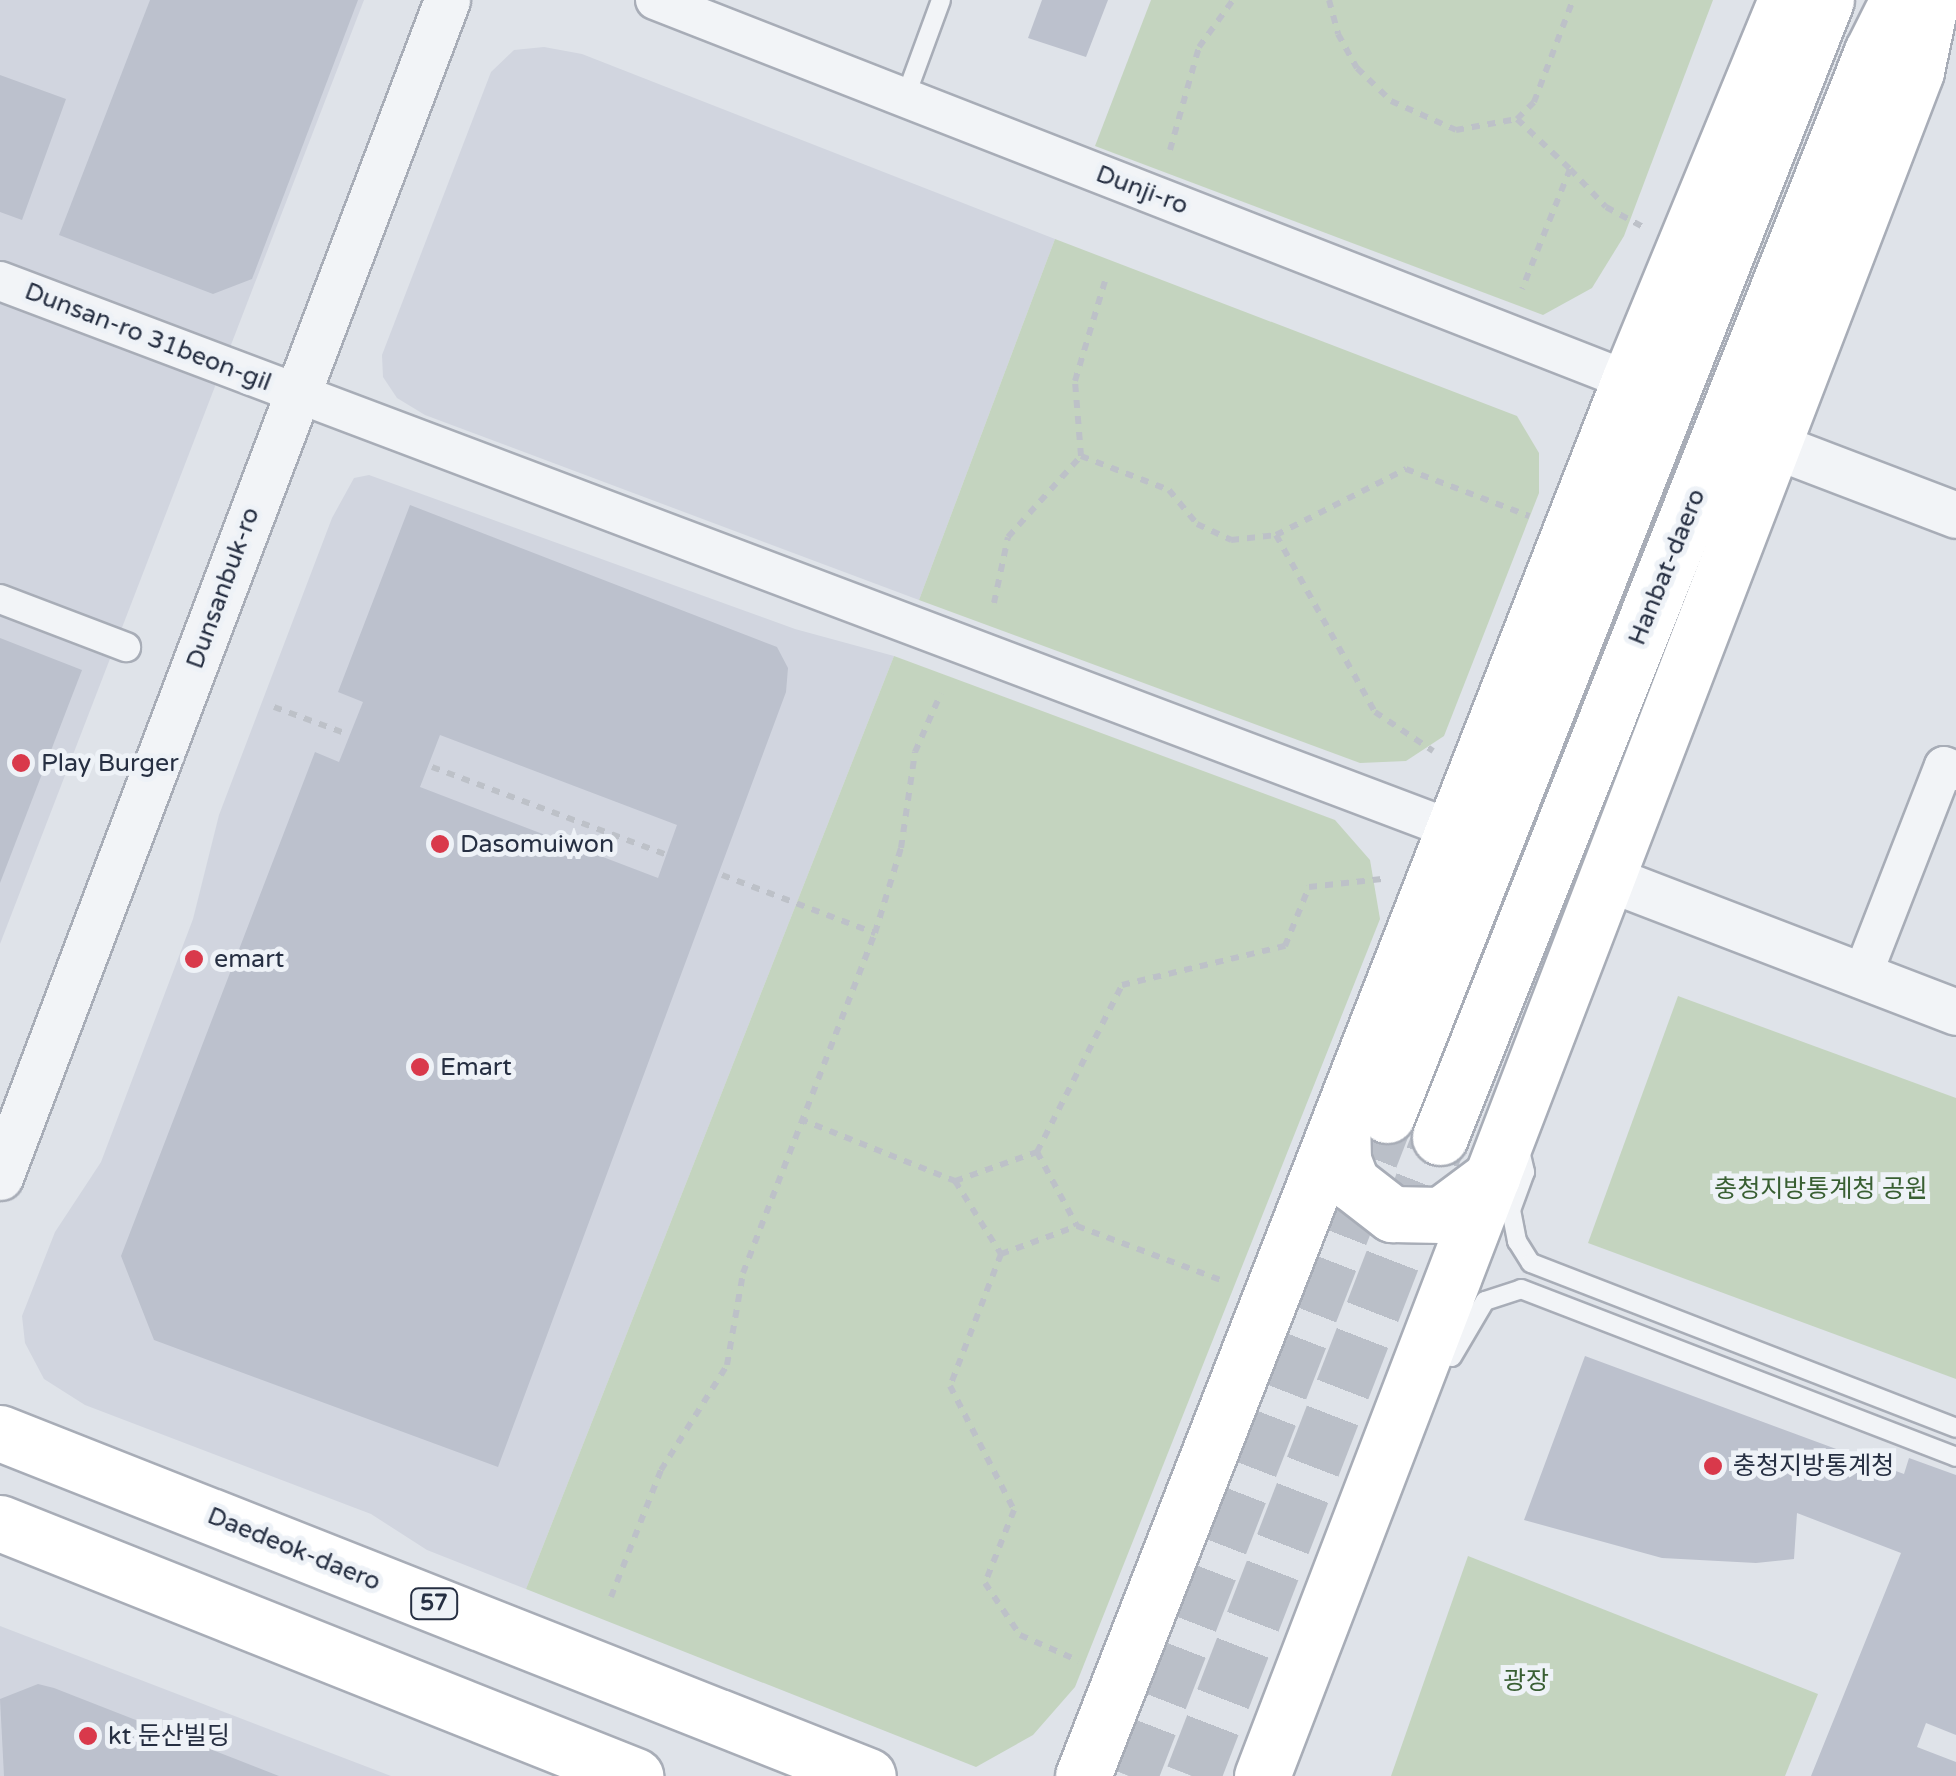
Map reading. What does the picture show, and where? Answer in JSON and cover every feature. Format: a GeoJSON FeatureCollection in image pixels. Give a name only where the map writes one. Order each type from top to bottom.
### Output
{"type":"FeatureCollection","features":[{"type":"Feature","properties":{"kind":"main road"},"geometry":{"type":"LineString","coordinates":[[1492,1178],[1442,1216],[1392,1214],[1352,1183],[1343,1160],[1364,1118],[1456,831],[1629,381],[1786,0]]}},
{"type":"Feature","properties":{"kind":"main road"},"geometry":{"type":"LineString","coordinates":[[1083,1776],[1364,1118],[1826,0]]}},
{"type":"Feature","properties":{"kind":"main road","name":"Hanbat-daero"},"geometry":{"type":"LineString","coordinates":[[1440,1137],[1864,70],[1898,0]]}},
{"type":"Feature","properties":{"kind":"main road"},"geometry":{"type":"LineString","coordinates":[[1262,1776],[1610,879],[1916,71],[1931,0]]}},
{"type":"Feature","properties":{"kind":"main road","name":"Daedeok-daero"},"geometry":{"type":"LineString","coordinates":[[0,1433],[868,1776]]}},
{"type":"Feature","properties":{"kind":"main road"},"geometry":{"type":"LineString","coordinates":[[0,1523],[636,1776]]}},
{"type":"Feature","properties":{"kind":"main road"},"geometry":{"type":"LineString","coordinates":[[1283,1720],[1288,1776]]}},
{"type":"Feature","properties":{"kind":"street","name":"Dunsanbuk-ro"},"geometry":{"type":"LineString","coordinates":[[0,1177],[447,0]]}},
{"type":"Feature","properties":{"kind":"street","name":"Dunji-ro"},"geometry":{"type":"LineString","coordinates":[[655,0],[1629,381]]}},
{"type":"Feature","properties":{"kind":"street","name":"Dunsan-ro 31beon-gil"},"geometry":{"type":"LineString","coordinates":[[0,281],[1456,831]]}},
{"type":"Feature","properties":{"kind":"street"},"geometry":{"type":"LineString","coordinates":[[1773,445],[1956,514]]}},
{"type":"Feature","properties":{"kind":"street"},"geometry":{"type":"LineString","coordinates":[[0,598],[126,646]]}},
{"type":"Feature","properties":{"kind":"street"},"geometry":{"type":"LineString","coordinates":[[1862,976],[1944,766],[1956,771]]}},
{"type":"Feature","properties":{"kind":"street"},"geometry":{"type":"LineString","coordinates":[[1610,879],[1956,1012]]}},
{"type":"Feature","properties":{"kind":"lane"},"geometry":{"type":"LineString","coordinates":[[905,98],[941,0]]}},
{"type":"Feature","properties":{"kind":"lane"},"geometry":{"type":"LineString","coordinates":[[1514,1122],[1525,1172],[1511,1210],[1517,1241],[1531,1262],[1956,1428]]}},
{"type":"Feature","properties":{"kind":"lane"},"geometry":{"type":"LineString","coordinates":[[1412,1386],[1450,1361],[1485,1301],[1521,1289],[1956,1457]]}},
{"type":"Feature","properties":{"kind":"path"},"geometry":{"type":"LineString","coordinates":[[1170,150],[1199,47],[1233,0]]}},
{"type":"Feature","properties":{"kind":"path"},"geometry":{"type":"LineString","coordinates":[[1329,0],[1338,34],[1357,68],[1391,101],[1456,130],[1517,120],[1534,102],[1573,0]]}},
{"type":"Feature","properties":{"kind":"path"},"geometry":{"type":"LineString","coordinates":[[1517,120],[1606,207],[1649,230]]}},
{"type":"Feature","properties":{"kind":"path"},"geometry":{"type":"LineString","coordinates":[[1522,290],[1570,169]]}},
{"type":"Feature","properties":{"kind":"path"},"geometry":{"type":"LineString","coordinates":[[994,603],[1008,538],[1081,456],[1075,381],[1105,281]]}},
{"type":"Feature","properties":{"kind":"path"},"geometry":{"type":"LineString","coordinates":[[1081,456],[1168,490],[1197,524],[1231,540],[1276,535],[1406,469],[1533,517]]}},
{"type":"Feature","properties":{"kind":"path"},"geometry":{"type":"LineString","coordinates":[[1276,535],[1332,646],[1375,712],[1400,735],[1451,760]]}},
{"type":"Feature","properties":{"kind":"path"},"geometry":{"type":"LineString","coordinates":[[611,1597],[661,1470],[727,1365],[743,1273],[875,933],[901,848],[915,752],[941,692]]}},
{"type":"Feature","properties":{"kind":"path"},"geometry":{"type":"LineString","coordinates":[[274,707],[347,734]]}},
{"type":"Feature","properties":{"kind":"path"},"geometry":{"type":"LineString","coordinates":[[432,766],[664,854]]}},
{"type":"Feature","properties":{"kind":"path"},"geometry":{"type":"LineString","coordinates":[[722,875],[875,933]]}},
{"type":"Feature","properties":{"kind":"path"},"geometry":{"type":"LineString","coordinates":[[955,1181],[1036,1152],[1122,985],[1286,946],[1309,887],[1393,878]]}},
{"type":"Feature","properties":{"kind":"path"},"geometry":{"type":"LineString","coordinates":[[800,1119],[955,1181],[1001,1254]]}},
{"type":"Feature","properties":{"kind":"path"},"geometry":{"type":"LineString","coordinates":[[1036,1152],[1077,1226],[1235,1285]]}},
{"type":"Feature","properties":{"kind":"path"},"geometry":{"type":"LineString","coordinates":[[1077,1226],[1001,1254],[950,1386],[1014,1510],[985,1583],[1020,1635],[1087,1664]]}},
{"type":"Feature","properties":{"kind":"shaded area"},"geometry":{"type":"Polygon","coordinates":[[[0,0],[364,0],[0,944],[0,0]]]}},
{"type":"Feature","properties":{"kind":"shaded area"},"geometry":{"type":"Polygon","coordinates":[[[544,47],[582,54],[1055,239],[919,600],[425,415],[397,398],[383,377],[382,355],[491,72],[514,50],[544,47]]]}},
{"type":"Feature","properties":{"kind":"shaded area","name":"Emart"},"geometry":{"type":"Polygon","coordinates":[[[369,475],[795,629],[894,656],[526,1589],[427,1550],[371,1514],[85,1405],[44,1379],[25,1343],[22,1316],[55,1232],[101,1162],[193,919],[219,815],[332,518],[354,478],[369,475]]]}},
{"type":"Feature","properties":{"kind":"shaded area"},"geometry":{"type":"Polygon","coordinates":[[[0,1626],[391,1776],[0,1776],[0,1626]]]}},
{"type":"Feature","properties":{"kind":"green space"},"geometry":{"type":"Polygon","coordinates":[[[1151,0],[1713,0],[1624,236],[1592,288],[1543,315],[1095,146],[1151,0]]]}},
{"type":"Feature","properties":{"kind":"green space"},"geometry":{"type":"Polygon","coordinates":[[[1055,239],[1517,416],[1539,453],[1539,493],[1444,736],[1406,761],[1360,763],[919,600],[1055,239]]]}},
{"type":"Feature","properties":{"kind":"green space"},"geometry":{"type":"Polygon","coordinates":[[[894,656],[1335,820],[1370,860],[1380,919],[1075,1687],[1033,1735],[976,1767],[526,1589],[894,656]]]}},
{"type":"Feature","properties":{"kind":"green space","name":"충청지방통계청 공원"},"geometry":{"type":"Polygon","coordinates":[[[1678,996],[1956,1098],[1956,1379],[1588,1243],[1678,996]]]}},
{"type":"Feature","properties":{"kind":"green space","name":"광장"},"geometry":{"type":"Polygon","coordinates":[[[1468,1556],[1818,1694],[1785,1776],[1391,1776],[1468,1556]]]}},
{"type":"Feature","properties":{"kind":"building"},"geometry":{"type":"Polygon","coordinates":[[[150,0],[358,0],[252,279],[213,294],[59,235],[150,0]]]}},
{"type":"Feature","properties":{"kind":"building"},"geometry":{"type":"Polygon","coordinates":[[[1042,0],[1108,0],[1086,57],[1028,38],[1042,0]]]}},
{"type":"Feature","properties":{"kind":"building"},"geometry":{"type":"Polygon","coordinates":[[[0,75],[66,99],[22,220],[0,212],[0,75]]]}},
{"type":"Feature","properties":{"kind":"building","name":"Emart"},"geometry":{"type":"Polygon","coordinates":[[[410,505],[777,647],[788,668],[786,692],[498,1467],[154,1340],[121,1256],[315,752],[339,762],[363,702],[338,692],[410,505]],[[440,735],[420,787],[658,878],[677,825],[440,735]]]}},
{"type":"Feature","properties":{"kind":"building"},"geometry":{"type":"Polygon","coordinates":[[[0,638],[82,670],[0,883],[0,638]]]}},
{"type":"Feature","properties":{"kind":"building","name":"충청지방통계청"},"geometry":{"type":"Polygon","coordinates":[[[1585,1356],[1904,1474],[1909,1458],[1956,1475],[1956,1735],[1926,1723],[1917,1747],[1956,1762],[1956,1776],[1811,1776],[1901,1553],[1797,1513],[1794,1559],[1756,1563],[1662,1558],[1524,1520],[1585,1356]]]}},
{"type":"Feature","properties":{"kind":"building","name":"kt 둔산빌딩"},"geometry":{"type":"Polygon","coordinates":[[[38,1684],[279,1776],[4,1776],[0,1699],[38,1684]]]}},
{"type":"Feature","properties":{"kind":"tunnel"},"geometry":{"type":"LineString","coordinates":[[1130,1776],[1387,1115]]}},
{"type":"Feature","properties":{"kind":"tunnel"},"geometry":{"type":"LineString","coordinates":[[1193,1776],[1440,1137]]}},
{"type":"Feature","properties":{"kind":"place","name":"Play Burger"},"geometry":{"type":"Point","coordinates":[21,763]}},
{"type":"Feature","properties":{"kind":"place","name":"Dasomuiwon"},"geometry":{"type":"Point","coordinates":[440,844]}},
{"type":"Feature","properties":{"kind":"place","name":"emart"},"geometry":{"type":"Point","coordinates":[194,959]}},
{"type":"Feature","properties":{"kind":"place","name":"Emart"},"geometry":{"type":"Point","coordinates":[420,1067]}},
{"type":"Feature","properties":{"kind":"place","name":"충청지방통계청"},"geometry":{"type":"Point","coordinates":[1713,1466]}},
{"type":"Feature","properties":{"kind":"place","name":"kt 둔산빌딩"},"geometry":{"type":"Point","coordinates":[88,1736]}}]}
